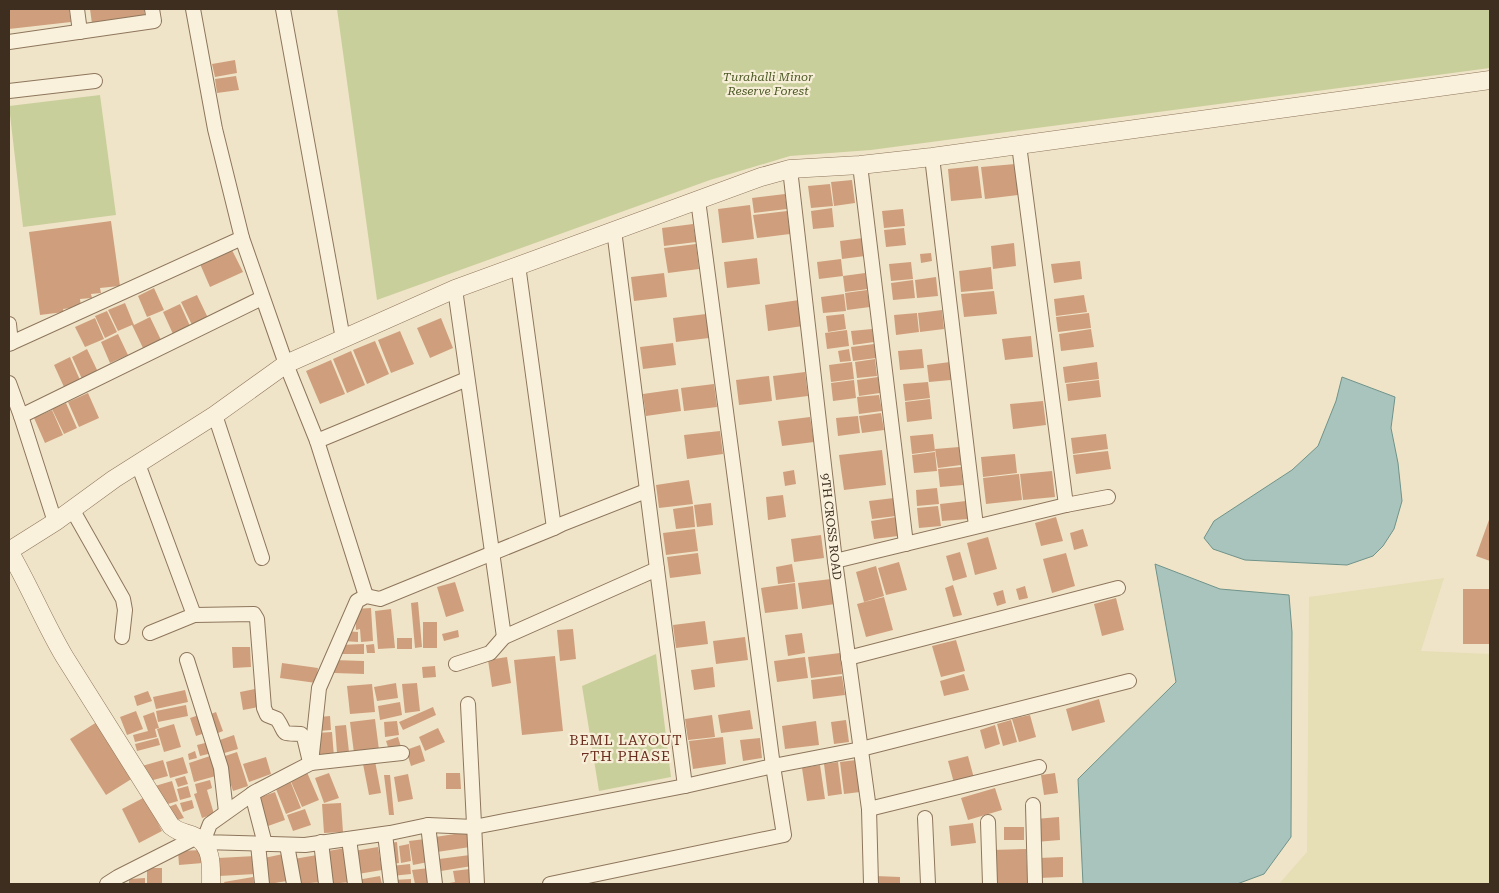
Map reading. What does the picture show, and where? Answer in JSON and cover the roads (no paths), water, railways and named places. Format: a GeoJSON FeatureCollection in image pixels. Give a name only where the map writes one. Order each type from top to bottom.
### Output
{"type":"FeatureCollection","features":[{"type":"Feature","properties":{"kind":"street"},"geometry":{"type":"LineString","coordinates":[[76,9],[80,32]]}},
{"type":"Feature","properties":{"kind":"street"},"geometry":{"type":"LineString","coordinates":[[9,42],[154,21],[152,9]]}},
{"type":"Feature","properties":{"kind":"street"},"geometry":{"type":"LineString","coordinates":[[193,9],[215,129],[242,238],[286,364],[317,440],[366,596]]}},
{"type":"Feature","properties":{"kind":"street"},"geometry":{"type":"LineString","coordinates":[[283,9],[343,339]]}},
{"type":"Feature","properties":{"kind":"street"},"geometry":{"type":"LineString","coordinates":[[1129,682],[861,749],[685,786],[474,826],[428,825],[384,834],[305,845],[200,840],[184,834],[171,826],[64,656],[28,583],[9,551],[55,522],[138,464],[215,415],[286,364],[455,289],[762,177],[790,169],[860,165],[932,157],[1490,80]]}},
{"type":"Feature","properties":{"kind":"street"},"geometry":{"type":"LineString","coordinates":[[9,91],[95,81]]}},
{"type":"Feature","properties":{"kind":"street"},"geometry":{"type":"LineString","coordinates":[[1019,145],[1066,505]]}},
{"type":"Feature","properties":{"kind":"street"},"geometry":{"type":"LineString","coordinates":[[932,157],[976,526]]}},
{"type":"Feature","properties":{"kind":"street"},"geometry":{"type":"LineString","coordinates":[[860,165],[906,544]]}},
{"type":"Feature","properties":{"kind":"street","name":"9TH CROSS ROAD"},"geometry":{"type":"LineString","coordinates":[[790,169],[835,561],[869,809],[872,884]]}},
{"type":"Feature","properties":{"kind":"street"},"geometry":{"type":"LineString","coordinates":[[550,884],[784,835],[773,766],[698,200]]}},
{"type":"Feature","properties":{"kind":"street"},"geometry":{"type":"LineString","coordinates":[[614,230],[685,786]]}},
{"type":"Feature","properties":{"kind":"street"},"geometry":{"type":"LineString","coordinates":[[9,324],[10,344],[242,238]]}},
{"type":"Feature","properties":{"kind":"street"},"geometry":{"type":"LineString","coordinates":[[518,265],[554,528]]}},
{"type":"Feature","properties":{"kind":"street"},"geometry":{"type":"LineString","coordinates":[[455,289],[504,637]]}},
{"type":"Feature","properties":{"kind":"street"},"geometry":{"type":"LineString","coordinates":[[21,416],[262,298]]}},
{"type":"Feature","properties":{"kind":"street"},"geometry":{"type":"LineString","coordinates":[[317,440],[467,379]]}},
{"type":"Feature","properties":{"kind":"street"},"geometry":{"type":"LineString","coordinates":[[9,383],[55,522]]}},
{"type":"Feature","properties":{"kind":"street"},"geometry":{"type":"LineString","coordinates":[[215,415],[262,558]]}},
{"type":"Feature","properties":{"kind":"street"},"geometry":{"type":"LineString","coordinates":[[138,464],[194,615]]}},
{"type":"Feature","properties":{"kind":"street"},"geometry":{"type":"LineString","coordinates":[[311,763],[319,688],[357,601],[366,596],[380,599],[646,491]]}},
{"type":"Feature","properties":{"kind":"street"},"geometry":{"type":"LineString","coordinates":[[835,561],[976,526],[1108,497]]}},
{"type":"Feature","properties":{"kind":"street"},"geometry":{"type":"LineString","coordinates":[[72,510],[123,599],[125,610],[122,637]]}},
{"type":"Feature","properties":{"kind":"street"},"geometry":{"type":"LineString","coordinates":[[456,664],[490,653],[504,637],[657,569]]}},
{"type":"Feature","properties":{"kind":"street"},"geometry":{"type":"LineString","coordinates":[[848,658],[1118,588]]}},
{"type":"Feature","properties":{"kind":"street"},"geometry":{"type":"LineString","coordinates":[[150,633],[194,615],[254,614],[257,619],[264,708],[267,715],[276,719],[282,731],[286,734],[301,734],[304,737],[311,763]]}},
{"type":"Feature","properties":{"kind":"street"},"geometry":{"type":"LineString","coordinates":[[187,660],[221,768],[226,812]]}},
{"type":"Feature","properties":{"kind":"street"},"geometry":{"type":"LineString","coordinates":[[468,704],[477,884]]}},
{"type":"Feature","properties":{"kind":"street"},"geometry":{"type":"LineString","coordinates":[[114,882],[200,840],[210,824],[226,812],[252,794],[311,763],[402,753]]}},
{"type":"Feature","properties":{"kind":"street"},"geometry":{"type":"LineString","coordinates":[[869,809],[1039,767]]}},
{"type":"Feature","properties":{"kind":"street"},"geometry":{"type":"LineString","coordinates":[[252,794],[262,844],[262,884]]}},
{"type":"Feature","properties":{"kind":"street"},"geometry":{"type":"LineString","coordinates":[[1033,805],[1035,884]]}},
{"type":"Feature","properties":{"kind":"street"},"geometry":{"type":"LineString","coordinates":[[924,818],[928,884]]}},
{"type":"Feature","properties":{"kind":"street"},"geometry":{"type":"LineString","coordinates":[[988,822],[990,884]]}},
{"type":"Feature","properties":{"kind":"street"},"geometry":{"type":"LineString","coordinates":[[428,825],[435,884]]}},
{"type":"Feature","properties":{"kind":"street"},"geometry":{"type":"LineString","coordinates":[[384,834],[391,884]]}},
{"type":"Feature","properties":{"kind":"street"},"geometry":{"type":"LineString","coordinates":[[349,839],[355,884]]}},
{"type":"Feature","properties":{"kind":"street"},"geometry":{"type":"LineString","coordinates":[[200,840],[210,854],[211,884]]}},
{"type":"Feature","properties":{"kind":"street"},"geometry":{"type":"LineString","coordinates":[[321,842],[326,884]]}},
{"type":"Feature","properties":{"kind":"street"},"geometry":{"type":"LineString","coordinates":[[287,844],[294,884]]}},
{"type":"Feature","properties":{"kind":"water"},"geometry":{"type":"Polygon","coordinates":[[[1342,377],[1395,397],[1391,428],[1398,463],[1402,501],[1394,529],[1383,546],[1373,556],[1347,565],[1245,560],[1213,549],[1204,538],[1214,521],[1292,470],[1318,446],[1336,401],[1342,377]]]}},
{"type":"Feature","properties":{"kind":"water"},"geometry":{"type":"Polygon","coordinates":[[[1155,564],[1220,589],[1289,595],[1292,632],[1291,837],[1264,874],[1237,884],[1083,884],[1078,779],[1176,682],[1155,564]]]}},
{"type":"Feature","properties":{"kind":"district","name":"BEML LAYOUT 7TH PHASE"},"geometry":{"type":"Point","coordinates":[626,748]}},
{"type":"Feature","properties":{"kind":"park label","name":"Turahalli Minor Reserve Forest"},"geometry":{"type":"Point","coordinates":[768,84]}}]}
